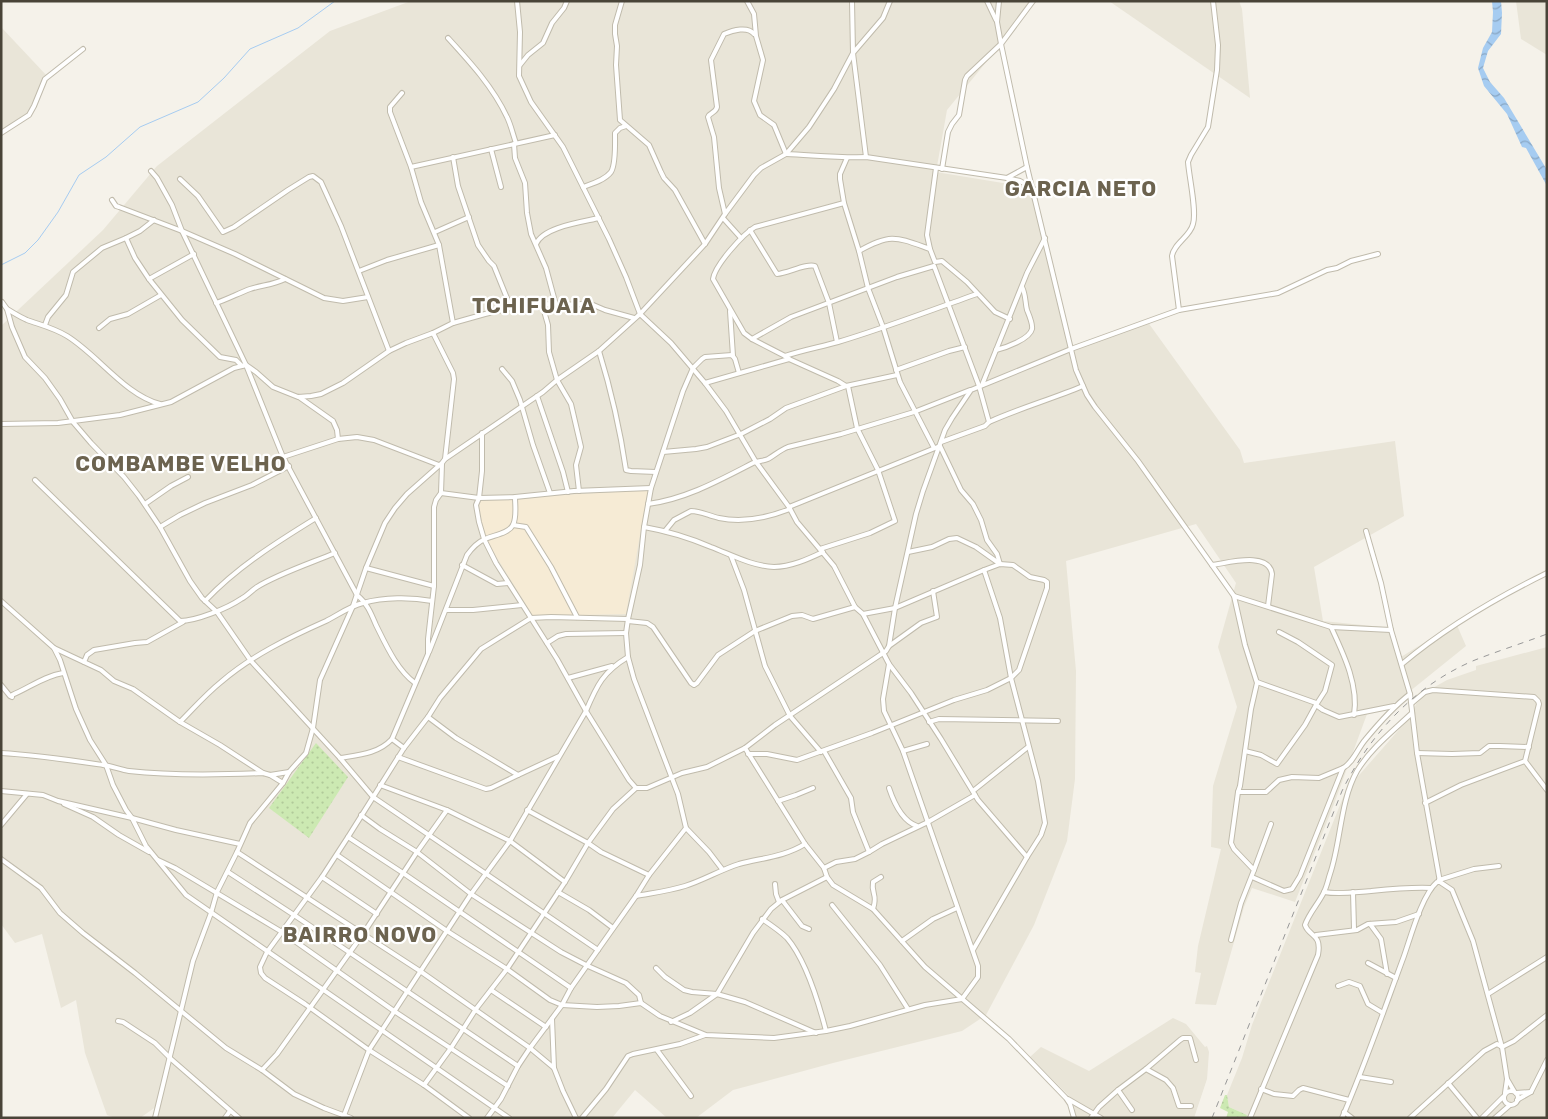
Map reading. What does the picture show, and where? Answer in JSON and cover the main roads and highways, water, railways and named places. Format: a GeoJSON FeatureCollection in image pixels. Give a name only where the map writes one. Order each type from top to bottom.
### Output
{"type":"FeatureCollection","features":[{"type":"Feature","properties":{"kind":"water"},"geometry":{"type":"Polygon","coordinates":[[[1492,1],[1501,1],[1501,34],[1488,51],[1483,68],[1490,82],[1504,98],[1547,170],[1547,186],[1526,148],[1522,147],[1507,114],[1484,86],[1478,68],[1483,48],[1492,32],[1492,1]]]}},
{"type":"Feature","properties":{"kind":"waterway"},"geometry":{"type":"LineString","coordinates":[[1,265],[25,253],[38,240],[58,212],[79,175],[106,157],[140,127],[198,102],[224,78],[250,49],[298,28],[335,1]]}},
{"type":"Feature","properties":{"kind":"railway"},"geometry":{"type":"LineString","coordinates":[[1212,1118],[1342,791],[1366,750],[1396,714],[1414,697],[1453,670],[1547,634]]}},
{"type":"Feature","properties":{"kind":"district","name":"GARCIA NETO"},"geometry":{"type":"Point","coordinates":[1081,189]}},
{"type":"Feature","properties":{"kind":"district","name":"TCHIFUAIA"},"geometry":{"type":"Point","coordinates":[534,306]}},
{"type":"Feature","properties":{"kind":"district","name":"COMBAMBE VELHO"},"geometry":{"type":"Point","coordinates":[181,464]}},
{"type":"Feature","properties":{"kind":"district","name":"BAIRRO NOVO"},"geometry":{"type":"Point","coordinates":[360,935]}}]}
